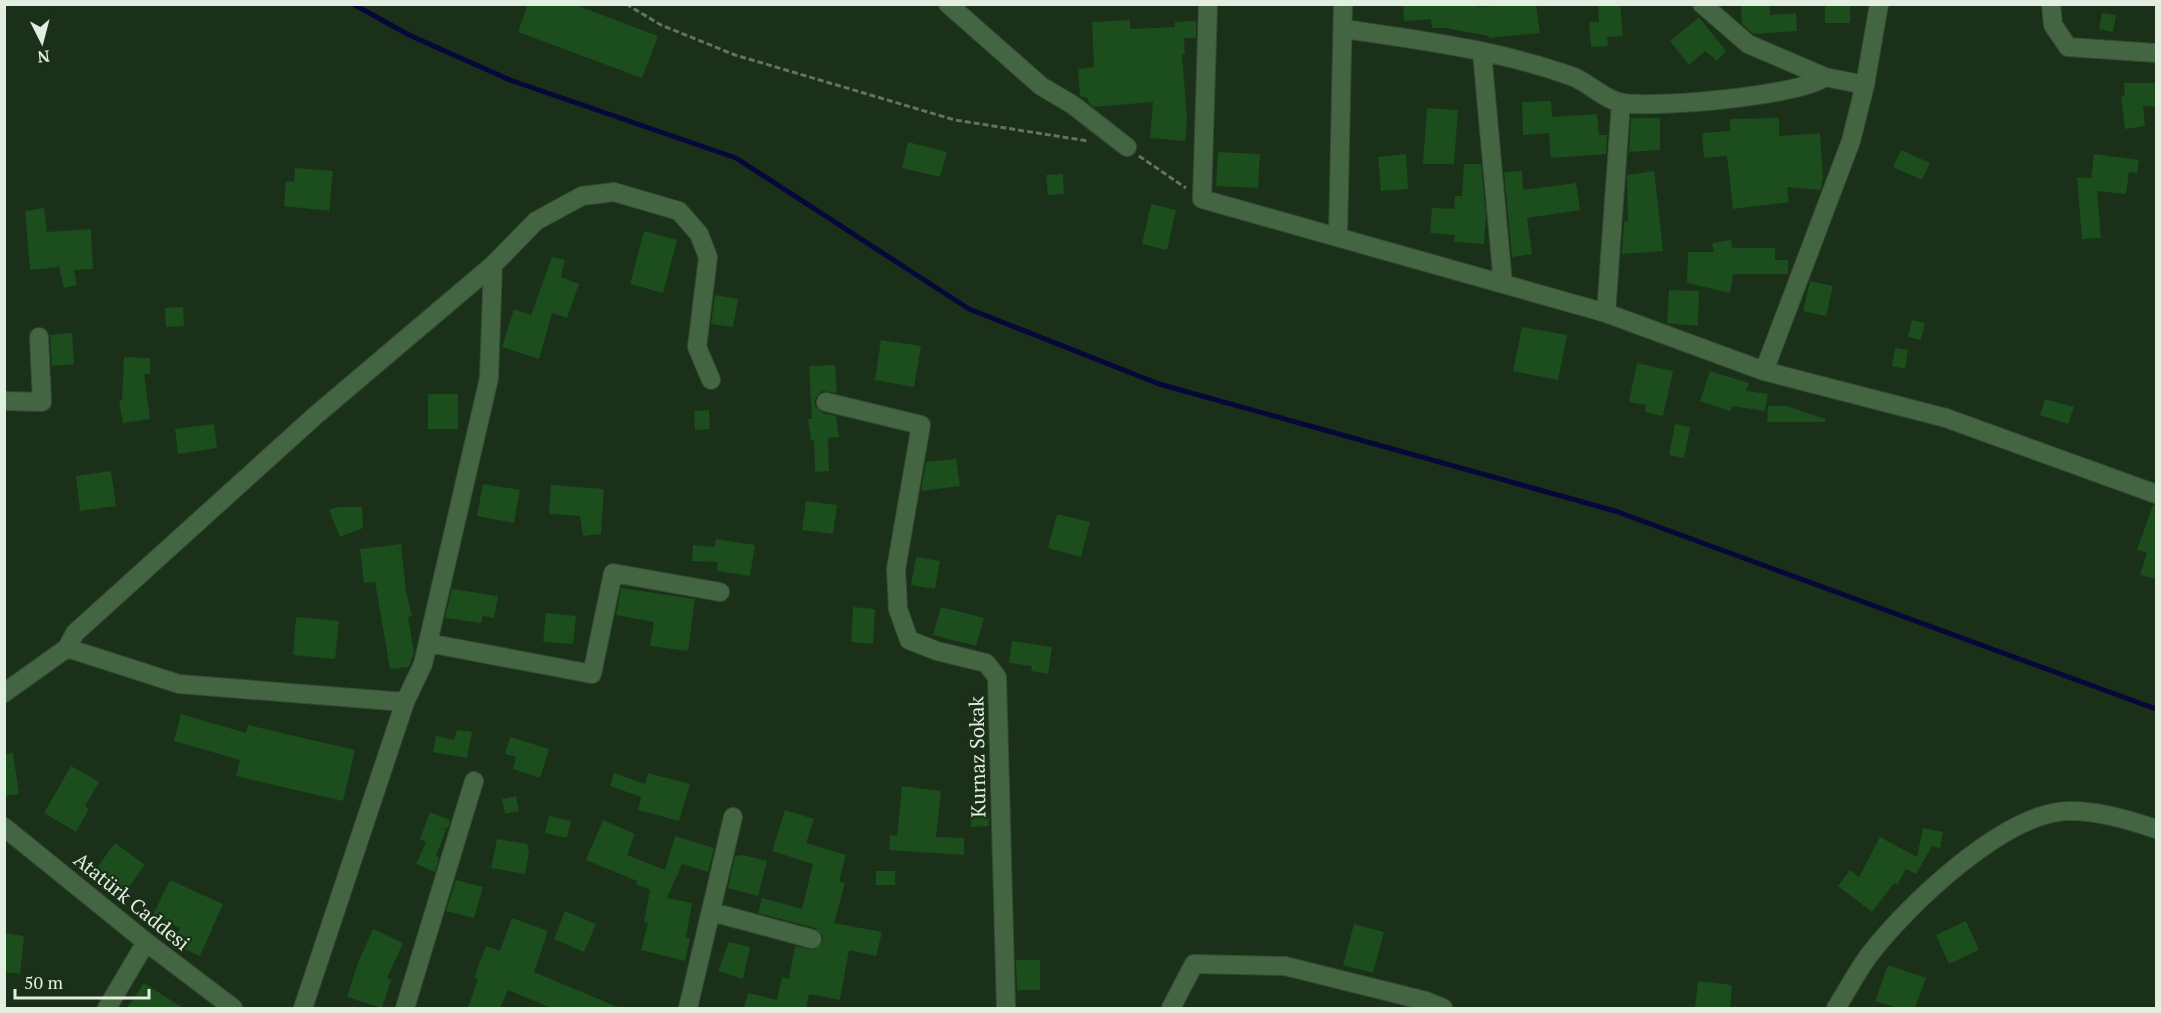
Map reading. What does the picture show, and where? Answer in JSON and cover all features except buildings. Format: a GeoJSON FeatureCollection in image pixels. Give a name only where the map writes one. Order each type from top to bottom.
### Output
{"type":"FeatureCollection","features":[{"type":"Feature","properties":{"kind":"street"},"geometry":{"type":"LineString","coordinates":[[948,4],[1041,86],[1073,105],[1127,147]]}},
{"type":"Feature","properties":{"kind":"street"},"geometry":{"type":"LineString","coordinates":[[1208,4],[1202,199],[1606,313],[1764,371],[1946,418],[2157,494]]}},
{"type":"Feature","properties":{"kind":"street"},"geometry":{"type":"LineString","coordinates":[[1338,236],[1343,4]]}},
{"type":"Feature","properties":{"kind":"street"},"geometry":{"type":"LineString","coordinates":[[1702,4],[1748,44],[1825,77],[1865,85]]}},
{"type":"Feature","properties":{"kind":"street"},"geometry":{"type":"LineString","coordinates":[[1764,371],[1851,141],[1865,85],[1879,4]]}},
{"type":"Feature","properties":{"kind":"street"},"geometry":{"type":"LineString","coordinates":[[2051,4],[2053,25],[2068,46],[2157,53]]}},
{"type":"Feature","properties":{"kind":"street"},"geometry":{"type":"LineString","coordinates":[[1344,29],[1437,42],[1573,76],[1621,103],[1667,104],[1790,91],[1815,84],[1825,77]]}},
{"type":"Feature","properties":{"kind":"street"},"geometry":{"type":"LineString","coordinates":[[1482,52],[1503,284]]}},
{"type":"Feature","properties":{"kind":"street"},"geometry":{"type":"LineString","coordinates":[[1606,313],[1621,103]]}},
{"type":"Feature","properties":{"kind":"street"},"geometry":{"type":"LineString","coordinates":[[4,693],[67,648],[75,633],[299,430],[493,265],[536,221],[582,196],[614,192],[679,211],[699,234],[708,257],[697,347],[711,380]]}},
{"type":"Feature","properties":{"kind":"street"},"geometry":{"type":"LineString","coordinates":[[303,1008],[405,702],[423,664],[489,378],[493,265]]}},
{"type":"Feature","properties":{"kind":"street"},"geometry":{"type":"LineString","coordinates":[[4,401],[42,402],[39,337]]}},
{"type":"Feature","properties":{"kind":"street","name":"Kurnaz Sokak"},"geometry":{"type":"LineString","coordinates":[[825,402],[921,425],[896,569],[897,609],[909,640],[937,651],[986,663],[997,677],[1006,1008]]}},
{"type":"Feature","properties":{"kind":"street"},"geometry":{"type":"LineString","coordinates":[[428,643],[592,674],[613,573],[720,592]]}},
{"type":"Feature","properties":{"kind":"street"},"geometry":{"type":"LineString","coordinates":[[67,648],[179,684],[405,702]]}},
{"type":"Feature","properties":{"kind":"street"},"geometry":{"type":"LineString","coordinates":[[405,1008],[474,781]]}},
{"type":"Feature","properties":{"kind":"street"},"geometry":{"type":"LineString","coordinates":[[1836,1008],[1870,954],[1935,886],[1982,846],[2034,818],[2070,810],[2157,828]]}},
{"type":"Feature","properties":{"kind":"street"},"geometry":{"type":"LineString","coordinates":[[688,1008],[733,818]]}},
{"type":"Feature","properties":{"kind":"street","name":"Atatürk Caddesi"},"geometry":{"type":"LineString","coordinates":[[4,827],[146,942],[233,1008]]}},
{"type":"Feature","properties":{"kind":"street"},"geometry":{"type":"LineString","coordinates":[[712,912],[812,939]]}},
{"type":"Feature","properties":{"kind":"street"},"geometry":{"type":"LineString","coordinates":[[107,1008],[146,942]]}},
{"type":"Feature","properties":{"kind":"street"},"geometry":{"type":"LineString","coordinates":[[1171,1008],[1194,964],[1285,966],[1390,1001],[1443,1008]]}},
{"type":"Feature","properties":{"kind":"path"},"geometry":{"type":"LineString","coordinates":[[626,4],[661,25],[757,62],[955,120],[1093,142]]}},
{"type":"Feature","properties":{"kind":"path"},"geometry":{"type":"LineString","coordinates":[[1127,147],[1202,199]]}},
{"type":"Feature","properties":{"kind":"waterway"},"geometry":{"type":"LineString","coordinates":[[353,4],[409,35],[510,80],[736,158],[969,309],[1159,384],[1615,511],[2156,709]]}}]}
